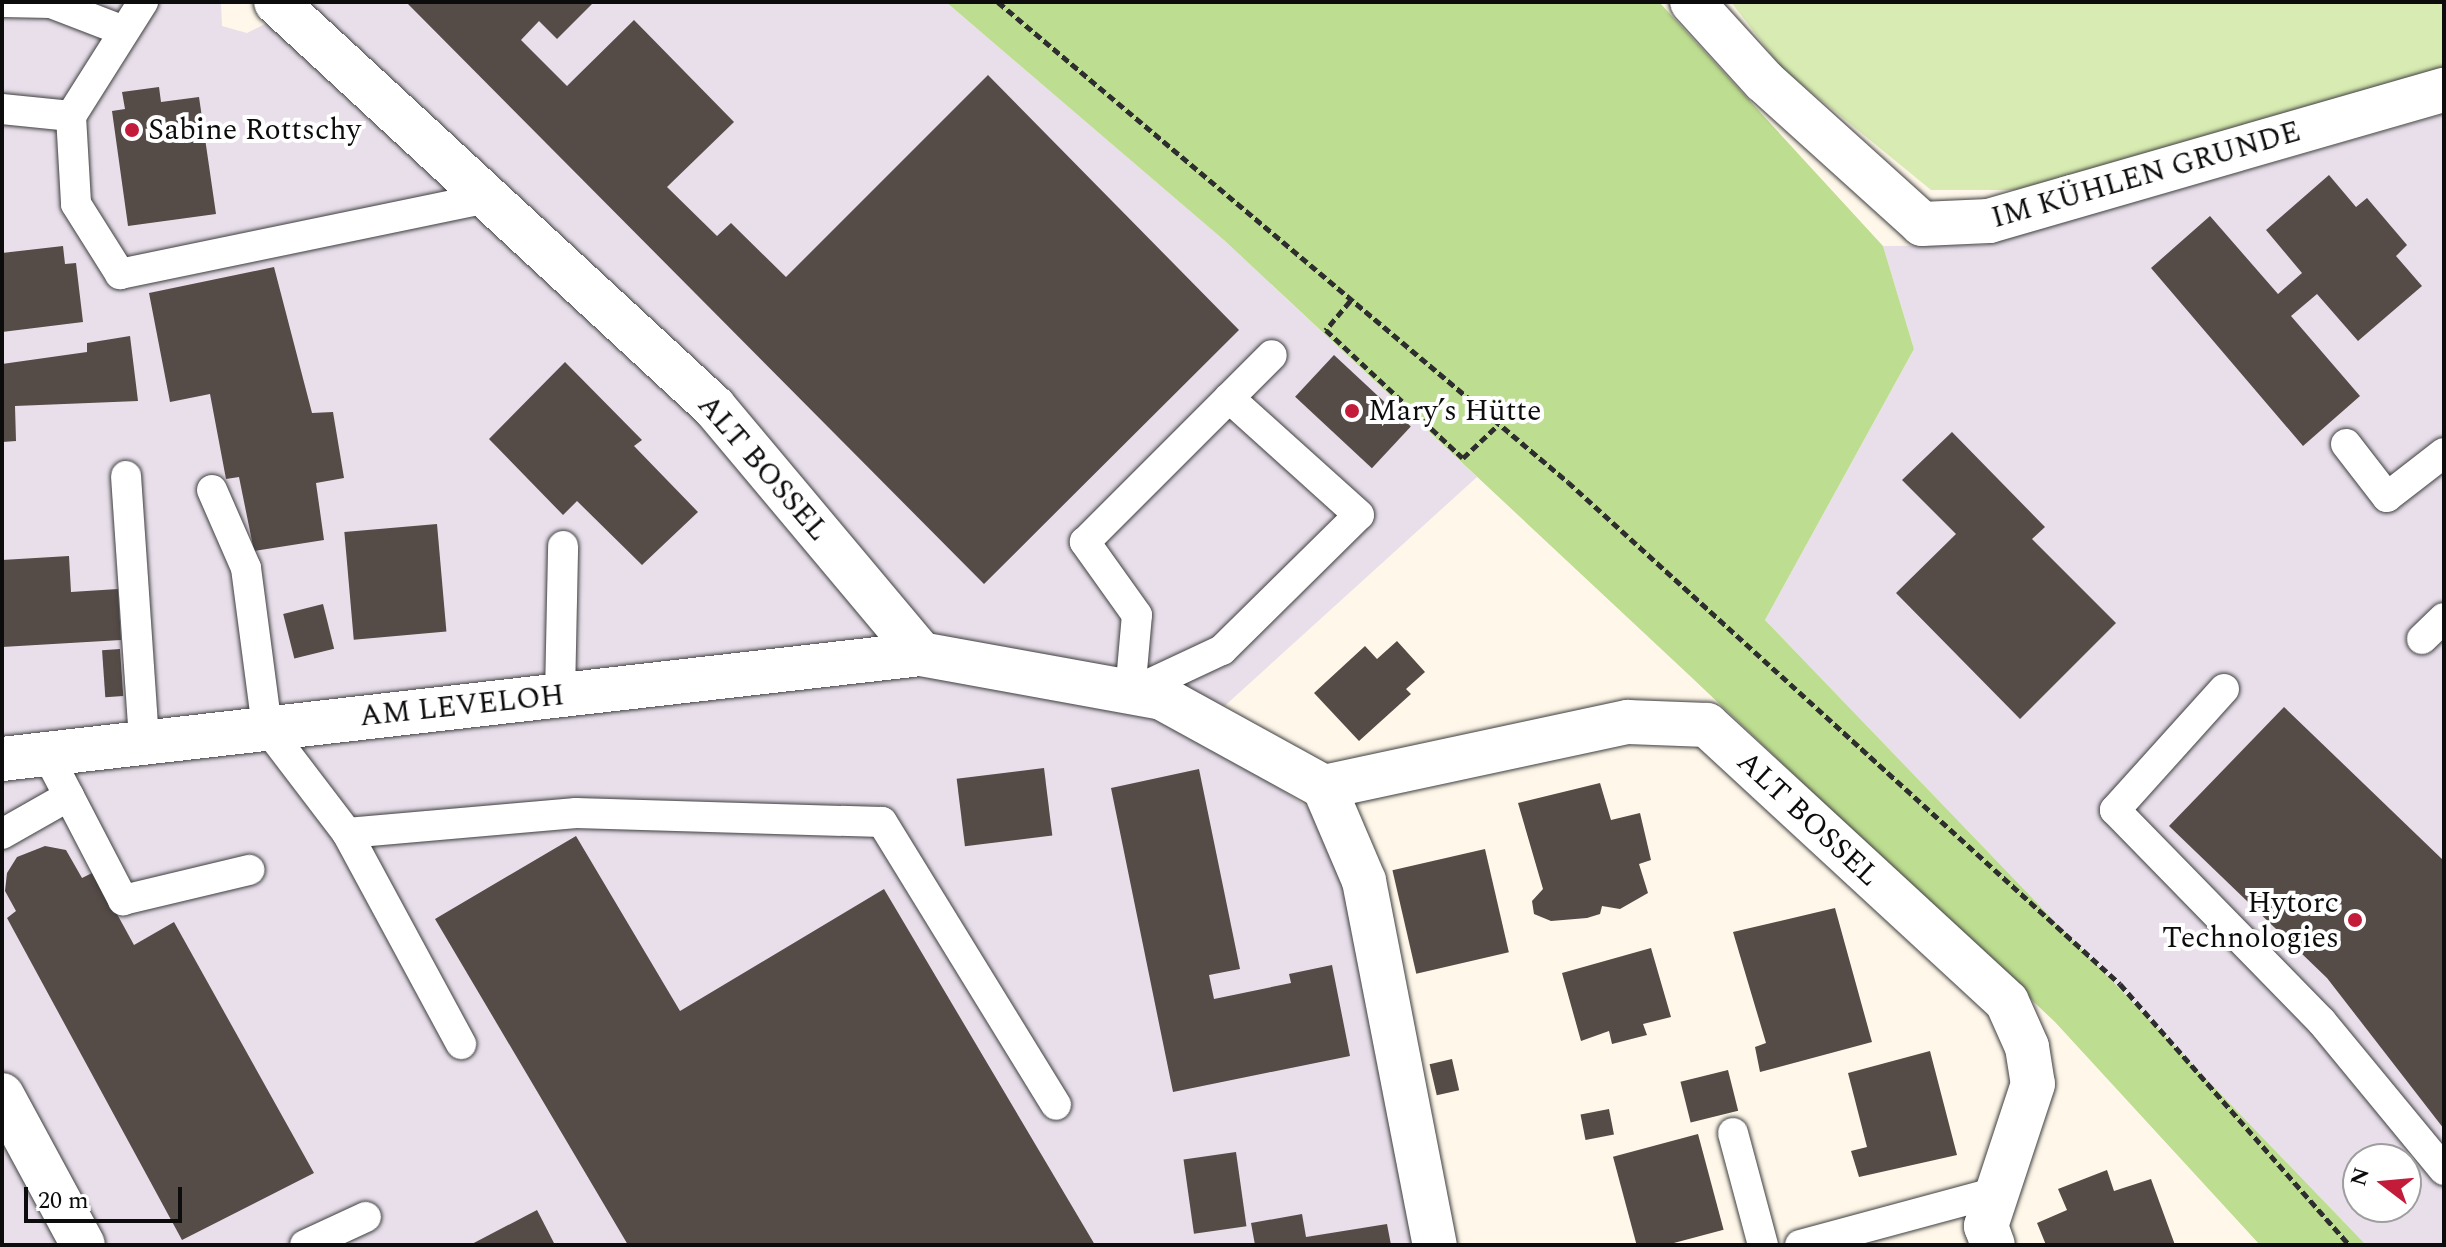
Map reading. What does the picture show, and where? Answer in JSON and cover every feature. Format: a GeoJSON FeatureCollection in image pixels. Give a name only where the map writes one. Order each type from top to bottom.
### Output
{"type":"FeatureCollection","features":[{"type":"Feature","properties":{"kind":"street","name":"ALT BOSSEL"},"geometry":{"type":"LineString","coordinates":[[276,2],[714,407],[921,654]]}},
{"type":"Feature","properties":{"kind":"street","name":"IM KÜHLEN GRUNDE"},"geometry":{"type":"LineString","coordinates":[[1692,2],[1764,81],[1922,224],[1989,221],[2444,90]]}},
{"type":"Feature","properties":{"kind":"street"},"geometry":{"type":"LineString","coordinates":[[921,654],[1162,698],[1324,787],[1364,881],[1435,1245]]}},
{"type":"Feature","properties":{"kind":"street","name":"AM LEVELOH"},"geometry":{"type":"LineString","coordinates":[[2,759],[921,654]]}},
{"type":"Feature","properties":{"kind":"street","name":"ALT BOSSEL"},"geometry":{"type":"LineString","coordinates":[[1324,787],[1628,722],[1707,725],[2007,1002],[2027,1047],[2033,1084],[1986,1226],[1993,1245]]}},
{"type":"Feature","properties":{"kind":"street"},"geometry":{"type":"LineString","coordinates":[[2,1095],[83,1245]]}},
{"type":"Feature","properties":{"kind":"lane"},"geometry":{"type":"LineString","coordinates":[[4,2],[51,3],[124,31]]}},
{"type":"Feature","properties":{"kind":"lane"},"geometry":{"type":"LineString","coordinates":[[143,2],[71,116],[76,204],[120,274],[488,198]]}},
{"type":"Feature","properties":{"kind":"lane"},"geometry":{"type":"LineString","coordinates":[[2,109],[71,116]]}},
{"type":"Feature","properties":{"kind":"lane"},"geometry":{"type":"LineString","coordinates":[[1130,693],[1137,615],[1085,542],[1272,355]]}},
{"type":"Feature","properties":{"kind":"lane"},"geometry":{"type":"LineString","coordinates":[[1130,693],[1222,650],[1359,515],[1229,398]]}},
{"type":"Feature","properties":{"kind":"lane"},"geometry":{"type":"LineString","coordinates":[[2346,444],[2387,497],[2444,453]]}},
{"type":"Feature","properties":{"kind":"lane"},"geometry":{"type":"LineString","coordinates":[[126,476],[144,743]]}},
{"type":"Feature","properties":{"kind":"lane"},"geometry":{"type":"LineString","coordinates":[[212,490],[246,568],[267,728],[347,833],[461,1044]]}},
{"type":"Feature","properties":{"kind":"lane"},"geometry":{"type":"LineString","coordinates":[[560,695],[563,546]]}},
{"type":"Feature","properties":{"kind":"lane"},"geometry":{"type":"LineString","coordinates":[[2422,639],[2444,618]]}},
{"type":"Feature","properties":{"kind":"lane"},"geometry":{"type":"LineString","coordinates":[[2224,689],[2115,810],[2322,1022],[2444,1170]]}},
{"type":"Feature","properties":{"kind":"lane"},"geometry":{"type":"LineString","coordinates":[[47,754],[123,900],[249,870]]}},
{"type":"Feature","properties":{"kind":"lane"},"geometry":{"type":"LineString","coordinates":[[2,834],[69,796]]}},
{"type":"Feature","properties":{"kind":"lane"},"geometry":{"type":"LineString","coordinates":[[347,833],[576,813],[882,822],[1056,1105]]}},
{"type":"Feature","properties":{"kind":"lane"},"geometry":{"type":"LineString","coordinates":[[1733,1133],[1763,1245]]}},
{"type":"Feature","properties":{"kind":"lane"},"geometry":{"type":"LineString","coordinates":[[1800,1245],[1996,1192]]}},
{"type":"Feature","properties":{"kind":"lane"},"geometry":{"type":"LineString","coordinates":[[305,1245],[366,1217]]}},
{"type":"Feature","properties":{"kind":"path"},"geometry":{"type":"LineString","coordinates":[[998,2],[1497,426],[1568,482],[2120,984],[2349,1245]]}},
{"type":"Feature","properties":{"kind":"path"},"geometry":{"type":"LineString","coordinates":[[1350,301],[1326,330],[1463,458],[1497,426]]}},
{"type":"Feature","properties":{"kind":"shaded area"},"geometry":{"type":"Polygon","coordinates":[[[2,2],[221,2],[222,26],[247,33],[309,2],[946,2],[1225,241],[1477,477],[1196,732],[1310,809],[1341,863],[1422,1245],[2,1245],[2,2]]]}},
{"type":"Feature","properties":{"kind":"shaded area"},"geometry":{"type":"Polygon","coordinates":[[[2444,114],[2444,1245],[2366,1245],[2345,1223],[2422,1223],[2422,1143],[2342,1143],[2342,1220],[1765,620],[1914,349],[1883,246],[1984,245],[2444,114]]]}},
{"type":"Feature","properties":{"kind":"green space"},"geometry":{"type":"Polygon","coordinates":[[[946,2],[1659,2],[1883,246],[1914,349],[1765,620],[2366,1245],[2260,1245],[2055,1022],[1225,241],[946,2]]]}},
{"type":"Feature","properties":{"kind":"green space"},"geometry":{"type":"Polygon","coordinates":[[[1731,2],[2444,2],[2444,67],[2017,190],[1931,190],[1782,68],[1731,2]]]}},
{"type":"Feature","properties":{"kind":"building"},"geometry":{"type":"Polygon","coordinates":[[[406,2],[594,2],[557,39],[539,21],[521,40],[567,86],[634,20],[734,122],[667,187],[717,236],[731,223],[786,277],[988,75],[1239,330],[984,584],[406,2]]]}},
{"type":"Feature","properties":{"kind":"building"},"geometry":{"type":"Polygon","coordinates":[[[159,87],[161,102],[199,97],[216,214],[128,226],[112,111],[125,109],[122,92],[159,87]]]}},
{"type":"Feature","properties":{"kind":"building"},"geometry":{"type":"Polygon","coordinates":[[[2329,175],[2356,207],[2367,198],[2407,245],[2396,256],[2422,286],[2358,341],[2317,294],[2291,316],[2360,396],[2303,446],[2151,268],[2210,216],[2278,294],[2302,273],[2266,230],[2329,175]]]}},
{"type":"Feature","properties":{"kind":"building"},"geometry":{"type":"Polygon","coordinates":[[[63,246],[65,264],[76,263],[83,322],[2,332],[2,253],[63,246]]]}},
{"type":"Feature","properties":{"kind":"building"},"geometry":{"type":"Polygon","coordinates":[[[274,267],[312,413],[333,412],[344,478],[316,483],[324,540],[254,551],[239,477],[226,479],[210,394],[170,402],[149,293],[274,267]]]}},
{"type":"Feature","properties":{"kind":"building"},"geometry":{"type":"Polygon","coordinates":[[[130,336],[138,401],[15,406],[16,441],[2,442],[2,364],[87,352],[87,343],[130,336]]]}},
{"type":"Feature","properties":{"kind":"building","name":"Mary’s Hütte"},"geometry":{"type":"Polygon","coordinates":[[[1334,355],[1411,427],[1372,468],[1295,397],[1334,355]]]}},
{"type":"Feature","properties":{"kind":"building"},"geometry":{"type":"Polygon","coordinates":[[[565,362],[642,440],[634,446],[698,512],[642,565],[577,501],[563,515],[489,439],[565,362]]]}},
{"type":"Feature","properties":{"kind":"building"},"geometry":{"type":"Polygon","coordinates":[[[1952,432],[2045,527],[2032,539],[2116,623],[2020,719],[1896,593],[1956,534],[1902,480],[1952,432]]]}},
{"type":"Feature","properties":{"kind":"building"},"geometry":{"type":"Polygon","coordinates":[[[437,524],[446,632],[354,640],[344,532],[437,524]]]}},
{"type":"Feature","properties":{"kind":"building"},"geometry":{"type":"Polygon","coordinates":[[[69,556],[71,592],[118,589],[121,640],[2,647],[2,560],[69,556]]]}},
{"type":"Feature","properties":{"kind":"building"},"geometry":{"type":"Polygon","coordinates":[[[323,604],[334,649],[294,659],[283,614],[323,604]]]}},
{"type":"Feature","properties":{"kind":"building"},"geometry":{"type":"Polygon","coordinates":[[[1397,641],[1425,672],[1406,689],[1411,694],[1359,741],[1314,693],[1365,646],[1377,659],[1397,641]]]}},
{"type":"Feature","properties":{"kind":"building"},"geometry":{"type":"Polygon","coordinates":[[[120,649],[123,696],[105,697],[102,650],[120,649]]]}},
{"type":"Feature","properties":{"kind":"building","name":"Hytorc Technologies"},"geometry":{"type":"Polygon","coordinates":[[[2284,707],[2444,861],[2444,1129],[2327,978],[2169,826],[2284,707]]]}},
{"type":"Feature","properties":{"kind":"building"},"geometry":{"type":"Polygon","coordinates":[[[1044,768],[1052,835],[965,846],[957,779],[1044,768]]]}},
{"type":"Feature","properties":{"kind":"building"},"geometry":{"type":"Polygon","coordinates":[[[1199,769],[1240,969],[1209,975],[1214,999],[1291,983],[1289,974],[1332,965],[1350,1056],[1173,1092],[1111,788],[1199,769]]]}},
{"type":"Feature","properties":{"kind":"building"},"geometry":{"type":"Polygon","coordinates":[[[1600,783],[1611,820],[1640,813],[1651,860],[1639,864],[1648,893],[1620,909],[1602,906],[1600,914],[1587,918],[1551,921],[1534,914],[1532,901],[1543,889],[1518,803],[1600,783]]]}},
{"type":"Feature","properties":{"kind":"building"},"geometry":{"type":"Polygon","coordinates":[[[576,836],[680,1011],[884,889],[1095,1245],[628,1245],[435,919],[576,836]]]}},
{"type":"Feature","properties":{"kind":"building"},"geometry":{"type":"Polygon","coordinates":[[[45,846],[66,850],[82,878],[94,872],[134,945],[174,922],[314,1173],[182,1240],[7,918],[16,911],[5,891],[7,873],[17,857],[45,846]]]}},
{"type":"Feature","properties":{"kind":"building"},"geometry":{"type":"Polygon","coordinates":[[[1485,849],[1509,952],[1416,974],[1392,870],[1485,849]]]}},
{"type":"Feature","properties":{"kind":"building"},"geometry":{"type":"Polygon","coordinates":[[[1835,908],[1872,1042],[1760,1072],[1755,1047],[1766,1043],[1733,932],[1835,908]]]}},
{"type":"Feature","properties":{"kind":"building"},"geometry":{"type":"Polygon","coordinates":[[[1651,948],[1671,1017],[1643,1024],[1647,1035],[1612,1044],[1609,1031],[1581,1041],[1562,973],[1651,948]]]}},
{"type":"Feature","properties":{"kind":"building"},"geometry":{"type":"Polygon","coordinates":[[[1930,1051],[1957,1155],[1859,1177],[1851,1151],[1867,1147],[1848,1073],[1930,1051]]]}},
{"type":"Feature","properties":{"kind":"building"},"geometry":{"type":"Polygon","coordinates":[[[1452,1059],[1459,1090],[1437,1095],[1430,1064],[1452,1059]]]}},
{"type":"Feature","properties":{"kind":"building"},"geometry":{"type":"Polygon","coordinates":[[[1728,1070],[1738,1111],[1691,1123],[1680,1082],[1728,1070]]]}},
{"type":"Feature","properties":{"kind":"building"},"geometry":{"type":"Polygon","coordinates":[[[1609,1109],[1614,1135],[1585,1140],[1581,1115],[1609,1109]]]}},
{"type":"Feature","properties":{"kind":"building"},"geometry":{"type":"Polygon","coordinates":[[[1698,1134],[1724,1230],[1666,1245],[1637,1245],[1613,1157],[1698,1134]]]}},
{"type":"Feature","properties":{"kind":"building"},"geometry":{"type":"Polygon","coordinates":[[[1236,1152],[1246,1226],[1194,1234],[1184,1159],[1236,1152]]]}},
{"type":"Feature","properties":{"kind":"building"},"geometry":{"type":"Polygon","coordinates":[[[2107,1170],[2114,1191],[2151,1179],[2175,1245],[2046,1245],[2037,1223],[2067,1210],[2058,1189],[2107,1170]]]}},
{"type":"Feature","properties":{"kind":"building"},"geometry":{"type":"Polygon","coordinates":[[[537,1210],[555,1245],[470,1245],[537,1210]]]}},
{"type":"Feature","properties":{"kind":"building"},"geometry":{"type":"Polygon","coordinates":[[[1302,1214],[1306,1237],[1387,1224],[1391,1245],[1255,1245],[1251,1223],[1302,1214]]]}},
{"type":"Feature","properties":{"kind":"place","name":"Sabine Rottschy"},"geometry":{"type":"Point","coordinates":[132,130]}},
{"type":"Feature","properties":{"kind":"place","name":"Mary’s Hütte"},"geometry":{"type":"Point","coordinates":[1352,411]}},
{"type":"Feature","properties":{"kind":"place","name":"Hytorc Technologies"},"geometry":{"type":"Point","coordinates":[2355,920]}}]}
